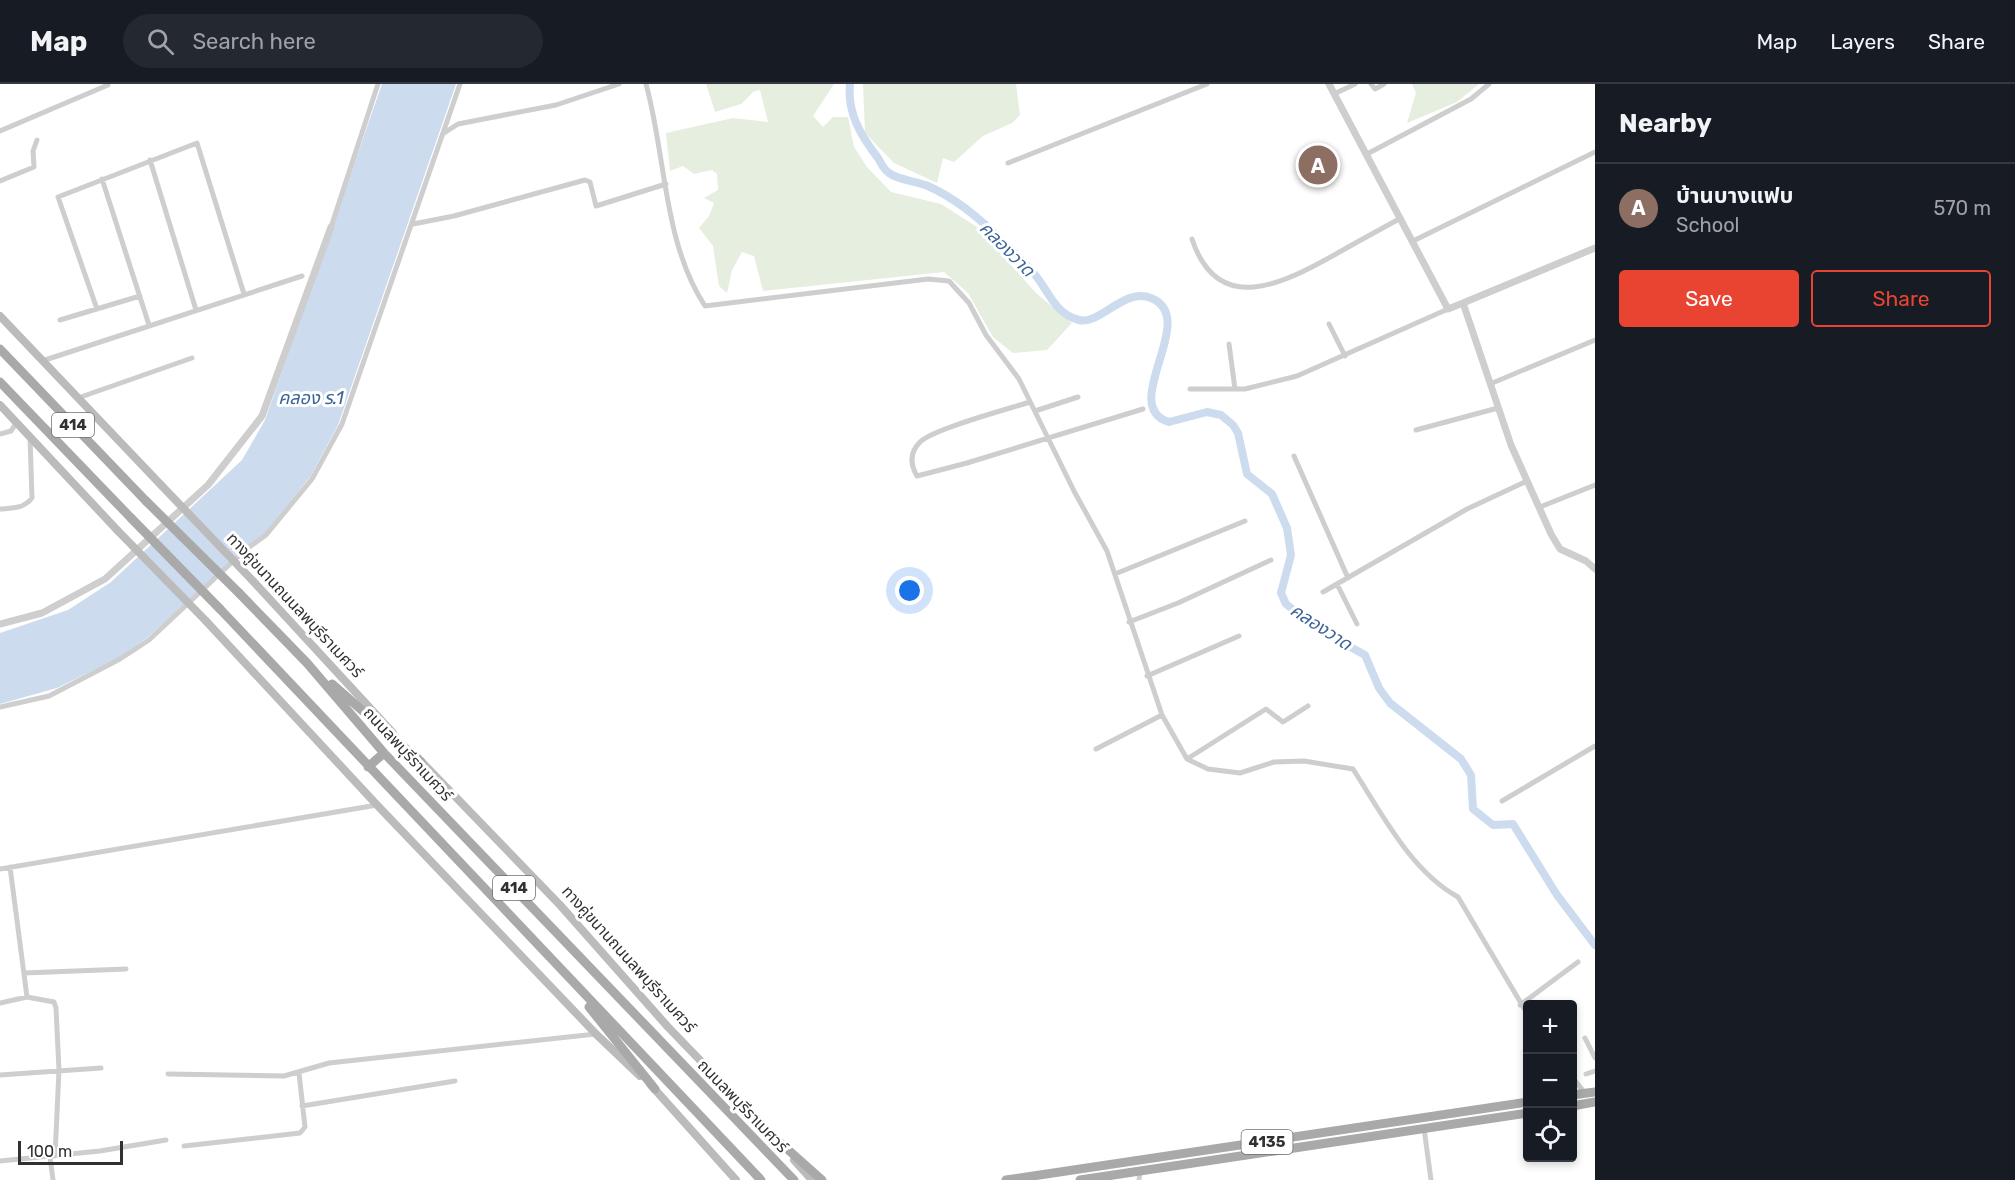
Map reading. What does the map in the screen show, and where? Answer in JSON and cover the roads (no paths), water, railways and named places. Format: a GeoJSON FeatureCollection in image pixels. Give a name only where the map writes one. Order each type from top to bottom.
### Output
{"type":"FeatureCollection","features":[{"type":"Feature","properties":{"kind":"main road","name":"ทางคู่ขนานถนนลพบุรีราเมศวร์"},"geometry":{"type":"LineString","coordinates":[[0,316],[253,581],[421,762],[560,905],[668,1027],[776,1139],[812,1180]]}},
{"type":"Feature","properties":{"kind":"main road","name":"ถนนลพบุรีราเมศวร์"},"geometry":{"type":"LineString","coordinates":[[0,349],[146,501],[307,663],[384,753],[794,1180]]}},
{"type":"Feature","properties":{"kind":"main road","name":"414"},"geometry":{"type":"LineString","coordinates":[[0,382],[220,609],[760,1178]]}},
{"type":"Feature","properties":{"kind":"main road","name":"414"},"geometry":{"type":"LineString","coordinates":[[0,405],[206,621],[377,806],[596,1034],[655,1089],[736,1180]]}},
{"type":"Feature","properties":{"kind":"main road"},"geometry":{"type":"LineString","coordinates":[[307,663],[421,762]]}},
{"type":"Feature","properties":{"kind":"main road"},"geometry":{"type":"LineString","coordinates":[[368,767],[384,753]]}},
{"type":"Feature","properties":{"kind":"main road"},"geometry":{"type":"LineString","coordinates":[[548,957],[655,1089]]}},
{"type":"Feature","properties":{"kind":"main road"},"geometry":{"type":"LineString","coordinates":[[1577,1105],[1595,1102]]}},
{"type":"Feature","properties":{"kind":"main road","name":"4135"},"geometry":{"type":"LineString","coordinates":[[1006,1180],[1523,1103]]}},
{"type":"Feature","properties":{"kind":"main road","name":"4135"},"geometry":{"type":"LineString","coordinates":[[1080,1180],[1139,1175],[1523,1114]]}},
{"type":"Feature","properties":{"kind":"main road"},"geometry":{"type":"LineString","coordinates":[[776,1139],[822,1180]]}},
{"type":"Feature","properties":{"kind":"street"},"geometry":{"type":"LineString","coordinates":[[0,624],[42,613],[105,579],[208,485],[262,416],[331,227],[378,84]]}},
{"type":"Feature","properties":{"kind":"street"},"geometry":{"type":"LineString","coordinates":[[0,707],[49,696],[120,659],[149,640],[244,552],[266,535],[312,478],[342,424],[460,84]]}},
{"type":"Feature","properties":{"kind":"street"},"geometry":{"type":"LineString","coordinates":[[444,133],[458,124],[556,105],[619,84]]}},
{"type":"Feature","properties":{"kind":"street"},"geometry":{"type":"LineString","coordinates":[[646,84],[655,114],[675,232],[694,290],[705,306],[928,279],[949,281],[969,303],[986,335],[1019,379],[1107,551],[1147,676],[1162,715],[1187,759],[1208,769],[1240,773],[1274,762],[1304,761],[1353,769],[1413,858],[1444,889],[1458,897],[1523,1009]]}},
{"type":"Feature","properties":{"kind":"street"},"geometry":{"type":"LineString","coordinates":[[1008,163],[1207,84]]}},
{"type":"Feature","properties":{"kind":"street"},"geometry":{"type":"LineString","coordinates":[[1329,84],[1448,309]]}},
{"type":"Feature","properties":{"kind":"street"},"geometry":{"type":"LineString","coordinates":[[1334,94],[1354,84]]}},
{"type":"Feature","properties":{"kind":"street"},"geometry":{"type":"LineString","coordinates":[[1371,84],[1375,89],[1384,84]]}},
{"type":"Feature","properties":{"kind":"street"},"geometry":{"type":"LineString","coordinates":[[1367,154],[1471,99],[1489,84]]}},
{"type":"Feature","properties":{"kind":"street"},"geometry":{"type":"LineString","coordinates":[[0,131],[108,85]]}},
{"type":"Feature","properties":{"kind":"street"},"geometry":{"type":"LineString","coordinates":[[0,181],[34,167],[33,151],[37,140]]}},
{"type":"Feature","properties":{"kind":"street"},"geometry":{"type":"LineString","coordinates":[[97,309],[58,197],[197,143],[244,294]]}},
{"type":"Feature","properties":{"kind":"street"},"geometry":{"type":"LineString","coordinates":[[1413,241],[1595,152]]}},
{"type":"Feature","properties":{"kind":"street"},"geometry":{"type":"LineString","coordinates":[[150,160],[196,310]]}},
{"type":"Feature","properties":{"kind":"street"},"geometry":{"type":"LineString","coordinates":[[102,179],[149,325]]}},
{"type":"Feature","properties":{"kind":"street"},"geometry":{"type":"LineString","coordinates":[[412,224],[454,216],[585,180],[590,182],[596,206],[666,184]]}},
{"type":"Feature","properties":{"kind":"street"},"geometry":{"type":"LineString","coordinates":[[1192,239],[1202,263],[1218,280],[1233,286],[1268,286],[1296,276],[1401,218]]}},
{"type":"Feature","properties":{"kind":"street"},"geometry":{"type":"LineString","coordinates":[[1190,389],[1235,389],[1290,378],[1595,248]]}},
{"type":"Feature","properties":{"kind":"street"},"geometry":{"type":"LineString","coordinates":[[42,361],[302,276]]}},
{"type":"Feature","properties":{"kind":"street"},"geometry":{"type":"LineString","coordinates":[[60,320],[140,296]]}},
{"type":"Feature","properties":{"kind":"street"},"geometry":{"type":"LineString","coordinates":[[1463,303],[1498,408],[1527,481],[1560,549],[1586,561],[1595,569]]}},
{"type":"Feature","properties":{"kind":"street"},"geometry":{"type":"LineString","coordinates":[[1329,324],[1345,356]]}},
{"type":"Feature","properties":{"kind":"street"},"geometry":{"type":"LineString","coordinates":[[1490,384],[1595,340]]}},
{"type":"Feature","properties":{"kind":"street"},"geometry":{"type":"LineString","coordinates":[[1229,344],[1235,389]]}},
{"type":"Feature","properties":{"kind":"street"},"geometry":{"type":"LineString","coordinates":[[78,398],[192,358]]}},
{"type":"Feature","properties":{"kind":"street"},"geometry":{"type":"LineString","coordinates":[[1035,411],[1078,397]]}},
{"type":"Feature","properties":{"kind":"street"},"geometry":{"type":"LineString","coordinates":[[1030,402],[947,429],[921,441],[912,454],[913,469],[917,476],[978,460],[1143,409]]}},
{"type":"Feature","properties":{"kind":"street"},"geometry":{"type":"LineString","coordinates":[[1416,430],[1498,408]]}},
{"type":"Feature","properties":{"kind":"street"},"geometry":{"type":"LineString","coordinates":[[0,434],[11,430],[17,422]]}},
{"type":"Feature","properties":{"kind":"street"},"geometry":{"type":"LineString","coordinates":[[0,509],[18,508],[27,504],[32,498],[30,437]]}},
{"type":"Feature","properties":{"kind":"street"},"geometry":{"type":"LineString","coordinates":[[1294,456],[1348,578]]}},
{"type":"Feature","properties":{"kind":"street"},"geometry":{"type":"LineString","coordinates":[[1323,592],[1467,509],[1527,481]]}},
{"type":"Feature","properties":{"kind":"street"},"geometry":{"type":"LineString","coordinates":[[1540,507],[1595,485]]}},
{"type":"Feature","properties":{"kind":"street"},"geometry":{"type":"LineString","coordinates":[[1115,574],[1245,521]]}},
{"type":"Feature","properties":{"kind":"street"},"geometry":{"type":"LineString","coordinates":[[1129,622],[1178,603],[1271,560]]}},
{"type":"Feature","properties":{"kind":"street"},"geometry":{"type":"LineString","coordinates":[[1337,584],[1357,624]]}},
{"type":"Feature","properties":{"kind":"street"},"geometry":{"type":"LineString","coordinates":[[1147,676],[1239,636]]}},
{"type":"Feature","properties":{"kind":"street"},"geometry":{"type":"LineString","coordinates":[[1187,759],[1266,709],[1282,722],[1308,706]]}},
{"type":"Feature","properties":{"kind":"street"},"geometry":{"type":"LineString","coordinates":[[1096,749],[1162,715]]}},
{"type":"Feature","properties":{"kind":"street"},"geometry":{"type":"LineString","coordinates":[[1502,801],[1595,746]]}},
{"type":"Feature","properties":{"kind":"street"},"geometry":{"type":"LineString","coordinates":[[0,868],[377,806]]}},
{"type":"Feature","properties":{"kind":"street"},"geometry":{"type":"LineString","coordinates":[[10,867],[27,997]]}},
{"type":"Feature","properties":{"kind":"street"},"geometry":{"type":"LineString","coordinates":[[1520,1005],[1578,962]]}},
{"type":"Feature","properties":{"kind":"street"},"geometry":{"type":"LineString","coordinates":[[24,974],[126,969]]}},
{"type":"Feature","properties":{"kind":"street"},"geometry":{"type":"LineString","coordinates":[[0,1002],[27,997],[54,1002],[59,1070],[52,1157],[53,1180]]}},
{"type":"Feature","properties":{"kind":"street"},"geometry":{"type":"LineString","coordinates":[[168,1074],[284,1076],[329,1063],[596,1034]]}},
{"type":"Feature","properties":{"kind":"street"},"geometry":{"type":"LineString","coordinates":[[1585,1038],[1595,1058]]}},
{"type":"Feature","properties":{"kind":"street"},"geometry":{"type":"LineString","coordinates":[[0,1075],[101,1068]]}},
{"type":"Feature","properties":{"kind":"street"},"geometry":{"type":"LineString","coordinates":[[1586,1074],[1595,1071]]}},
{"type":"Feature","properties":{"kind":"street"},"geometry":{"type":"LineString","coordinates":[[184,1146],[300,1133],[305,1127],[299,1073]]}},
{"type":"Feature","properties":{"kind":"street"},"geometry":{"type":"LineString","coordinates":[[302,1106],[455,1081]]}},
{"type":"Feature","properties":{"kind":"street"},"geometry":{"type":"LineString","coordinates":[[1577,1081],[1590,1093]]}},
{"type":"Feature","properties":{"kind":"street"},"geometry":{"type":"LineString","coordinates":[[1424,1128],[1431,1180]]}},
{"type":"Feature","properties":{"kind":"street"},"geometry":{"type":"LineString","coordinates":[[0,1161],[52,1157],[166,1140]]}},
{"type":"Feature","properties":{"kind":"water","name":"คลอง ร.1"},"geometry":{"type":"Polygon","coordinates":[[[382,84],[456,84],[338,425],[310,477],[267,531],[147,638],[120,657],[57,688],[0,704],[0,633],[68,610],[111,582],[242,460],[265,420],[382,84]]]}},
{"type":"Feature","properties":{"kind":"waterway","name":"คลองวาด"},"geometry":{"type":"LineString","coordinates":[[850,84],[851,105],[856,124],[886,170],[897,177],[928,186],[969,211],[1024,263],[1064,313],[1079,320],[1087,320],[1122,301],[1141,296],[1151,298],[1164,308],[1168,324],[1151,399],[1155,413],[1169,422],[1207,412],[1221,415],[1233,425],[1238,433],[1247,474],[1272,494],[1287,528],[1291,555],[1281,593],[1286,604],[1316,628],[1365,655],[1379,688],[1390,703],[1461,759],[1471,775],[1473,809],[1493,825],[1513,824],[1557,895],[1595,945]]}},
{"type":"Feature","properties":{"kind":"place","name":"บ้านบางแฟบ"},"geometry":{"type":"Point","coordinates":[1318,165]}}]}
